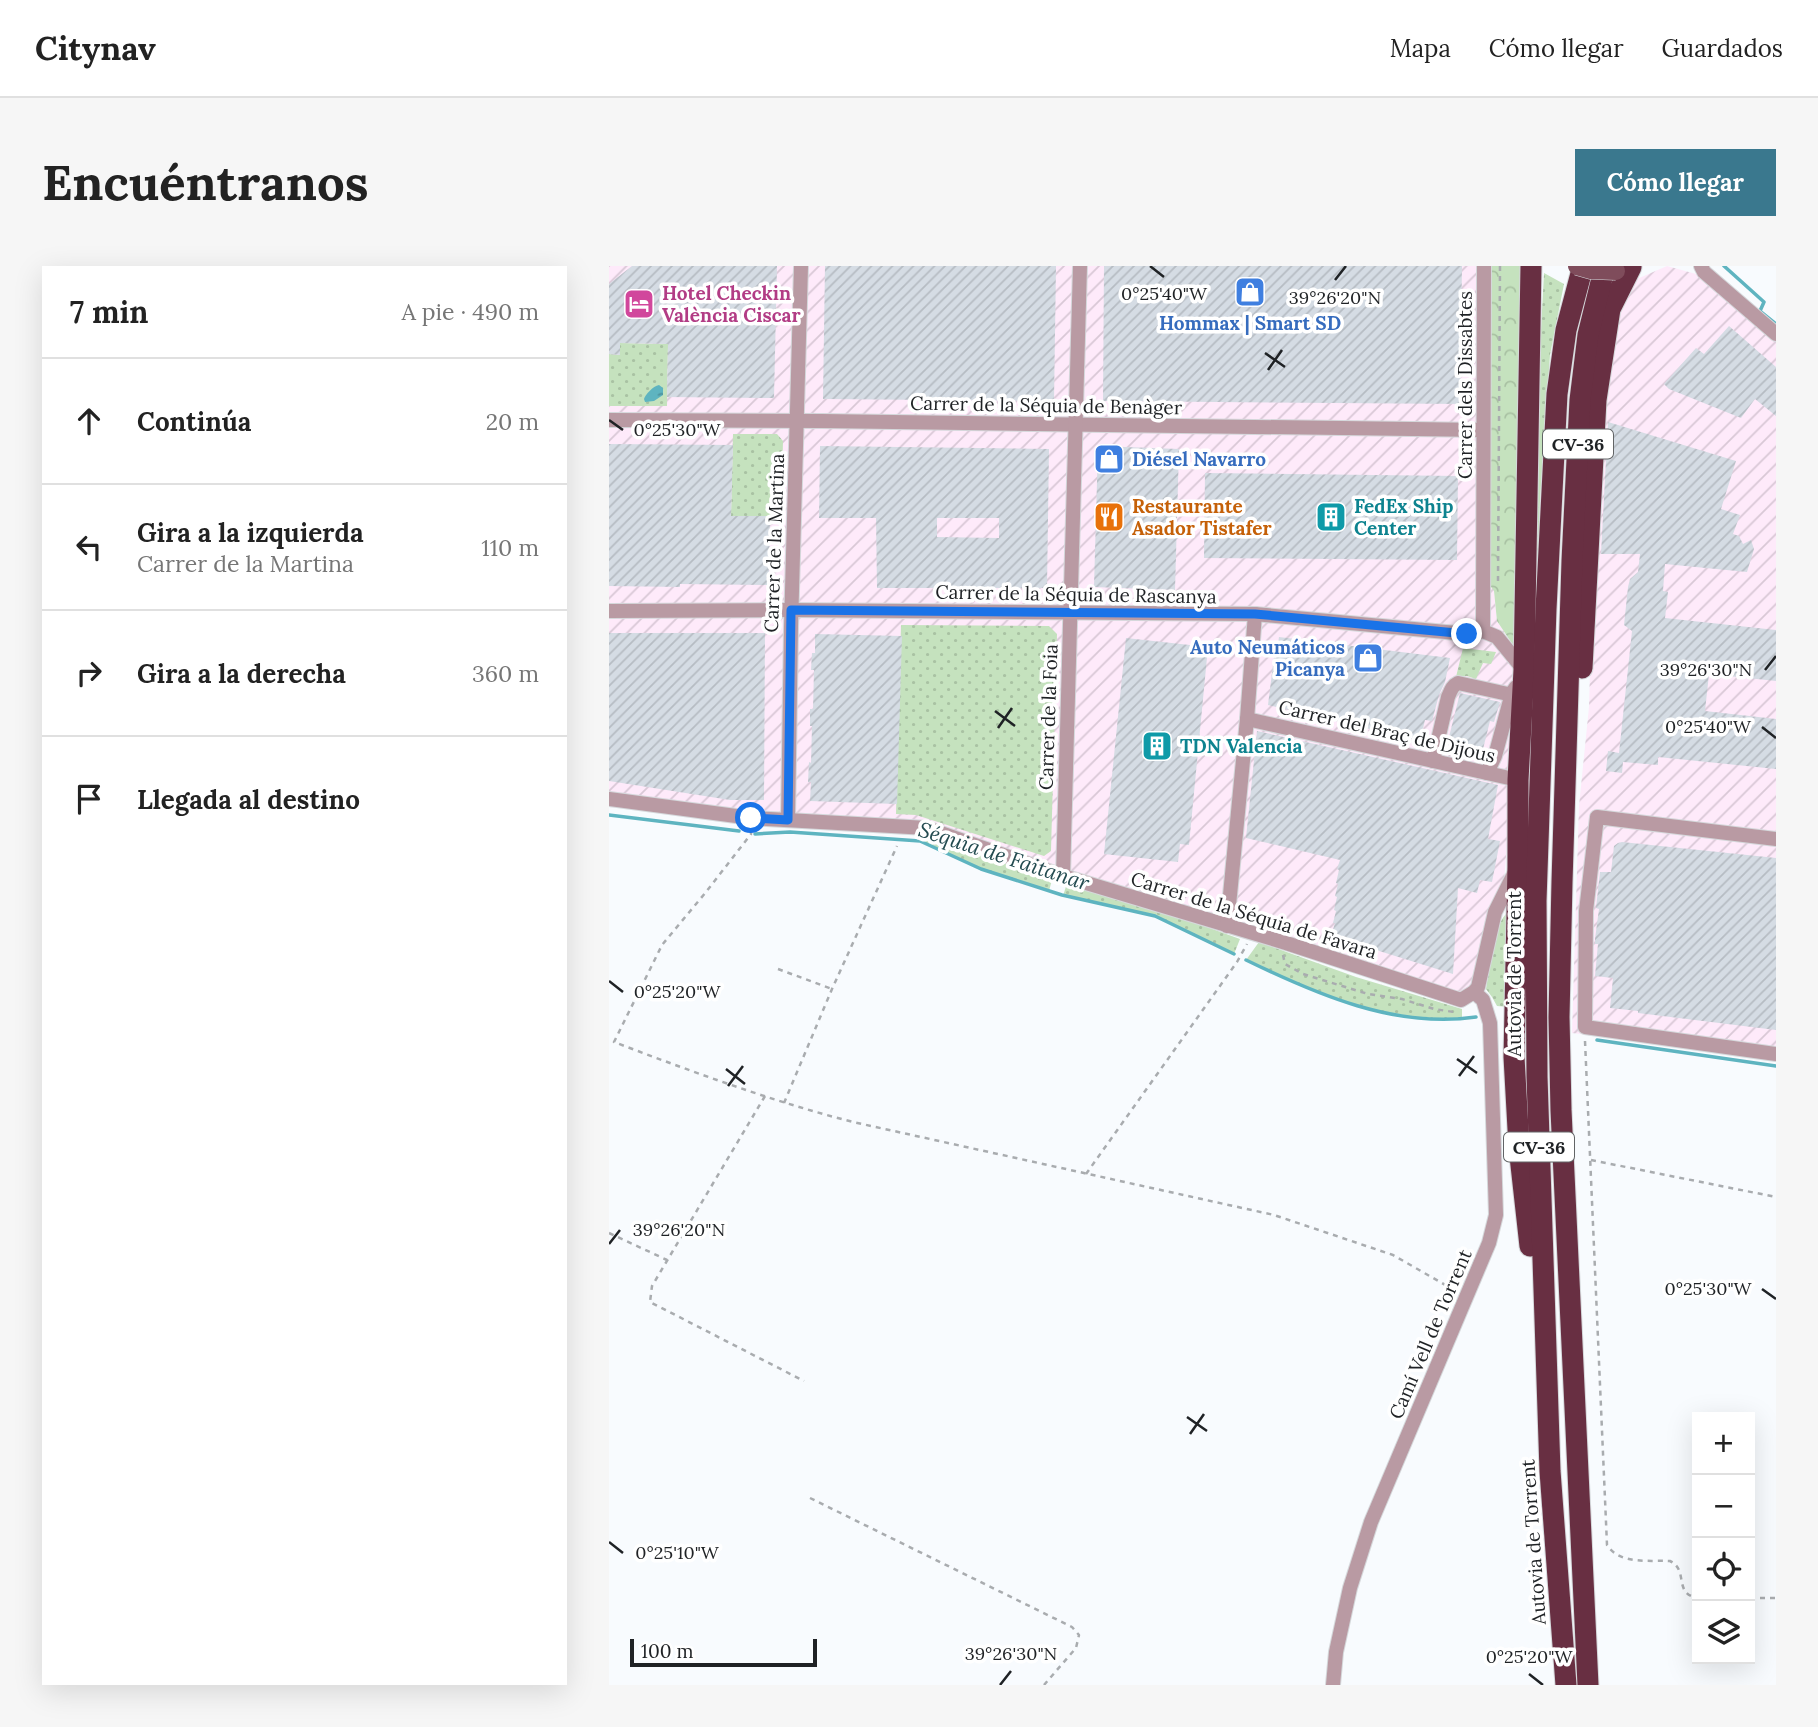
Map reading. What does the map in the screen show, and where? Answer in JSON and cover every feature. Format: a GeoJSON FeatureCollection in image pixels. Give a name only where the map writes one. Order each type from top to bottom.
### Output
{"type":"FeatureCollection","features":[{"type":"Feature","properties":{"kind":"highway"},"geometry":{"type":"LineString","coordinates":[[1531,266],[1514,1057],[1519,1147],[1550,1471]]}},
{"type":"Feature","properties":{"kind":"highway","name":"Autovia de Torrent"},"geometry":{"type":"LineString","coordinates":[[1566,1685],[1550,1471],[1537,1077],[1536,901],[1557,394],[1566,330],[1583,266]]}},
{"type":"Feature","properties":{"kind":"highway","name":"CV-36"},"geometry":{"type":"LineString","coordinates":[[1588,1685],[1559,1017],[1562,882],[1585,638],[1596,400],[1617,268]]}},
{"type":"Feature","properties":{"kind":"main road"},"geometry":{"type":"LineString","coordinates":[[1577,266],[1591,270],[1617,268]]}},
{"type":"Feature","properties":{"kind":"street","name":"Carrer de la Martina"},"geometry":{"type":"LineString","coordinates":[[788,820],[801,266]]}},
{"type":"Feature","properties":{"kind":"street","name":"Carrer de la Foia"},"geometry":{"type":"LineString","coordinates":[[1063,876],[1080,266]]}},
{"type":"Feature","properties":{"kind":"street","name":"Carrer dels Dissabtes"},"geometry":{"type":"LineString","coordinates":[[1483,631],[1484,266]]}},
{"type":"Feature","properties":{"kind":"street"},"geometry":{"type":"LineString","coordinates":[[1687,266],[1702,269],[1776,334]]}},
{"type":"Feature","properties":{"kind":"street","name":"Carrer de la Séquia de Benàger"},"geometry":{"type":"LineString","coordinates":[[609,420],[1483,430]]}},
{"type":"Feature","properties":{"kind":"street","name":"Carrer de la Séquia de Rascanya"},"geometry":{"type":"LineString","coordinates":[[609,611],[1255,614],[1467,634],[1483,631]]}},
{"type":"Feature","properties":{"kind":"street"},"geometry":{"type":"LineString","coordinates":[[1227,926],[1255,614]]}},
{"type":"Feature","properties":{"kind":"street"},"geometry":{"type":"LineString","coordinates":[[1483,631],[1497,637],[1524,672],[1512,693],[1495,755],[1487,773]]}},
{"type":"Feature","properties":{"kind":"street"},"geometry":{"type":"LineString","coordinates":[[1433,761],[1451,688],[1458,683],[1512,693]]}},
{"type":"Feature","properties":{"kind":"street","name":"Carrer del Braç de Dijous"},"geometry":{"type":"LineString","coordinates":[[1247,719],[1518,780]]}},
{"type":"Feature","properties":{"kind":"street","name":"Carrer de la Séquia de Favara"},"geometry":{"type":"LineString","coordinates":[[609,799],[751,818],[927,828],[1063,876],[1286,943],[1461,1000],[1474,992]]}},
{"type":"Feature","properties":{"kind":"street"},"geometry":{"type":"LineString","coordinates":[[1776,839],[1597,817],[1586,911],[1585,1027],[1776,1054]]}},
{"type":"Feature","properties":{"kind":"street"},"geometry":{"type":"LineString","coordinates":[[1474,992],[1478,987],[1495,912],[1518,867]]}},
{"type":"Feature","properties":{"kind":"street","name":"Camí Vell de Torrent"},"geometry":{"type":"LineString","coordinates":[[1333,1685],[1336,1652],[1350,1588],[1371,1522],[1489,1243],[1496,1215],[1490,1023],[1483,1000],[1474,992]]}},
{"type":"Feature","properties":{"kind":"path"},"geometry":{"type":"LineString","coordinates":[[1498,580],[1500,266]]}},
{"type":"Feature","properties":{"kind":"path"},"geometry":{"type":"LineString","coordinates":[[614,1042],[662,945],[751,834],[751,818]]}},
{"type":"Feature","properties":{"kind":"path"},"geometry":{"type":"LineString","coordinates":[[784,1103],[897,846]]}},
{"type":"Feature","properties":{"kind":"path"},"geometry":{"type":"LineString","coordinates":[[1086,1174],[1237,962],[1253,934]]}},
{"type":"Feature","properties":{"kind":"path"},"geometry":{"type":"LineString","coordinates":[[1284,950],[1285,964],[1303,974],[1368,994],[1402,999],[1452,1013],[1464,1012]]}},
{"type":"Feature","properties":{"kind":"path"},"geometry":{"type":"LineString","coordinates":[[778,969],[832,989]]}},
{"type":"Feature","properties":{"kind":"path"},"geometry":{"type":"LineString","coordinates":[[1585,1027],[1608,1545],[1612,1553],[1623,1558],[1670,1561],[1677,1564],[1681,1584],[1692,1597]]}},
{"type":"Feature","properties":{"kind":"path"},"geometry":{"type":"LineString","coordinates":[[609,1040],[784,1103],[853,1122],[1274,1215],[1393,1255],[1466,1297]]}},
{"type":"Feature","properties":{"kind":"path"},"geometry":{"type":"LineString","coordinates":[[765,1096],[652,1286],[650,1302],[804,1381]]}},
{"type":"Feature","properties":{"kind":"path"},"geometry":{"type":"LineString","coordinates":[[1591,1160],[1776,1197]]}},
{"type":"Feature","properties":{"kind":"path"},"geometry":{"type":"LineString","coordinates":[[609,1233],[667,1260]]}},
{"type":"Feature","properties":{"kind":"path"},"geometry":{"type":"LineString","coordinates":[[810,1498],[1072,1627],[1079,1635],[1076,1648],[1044,1685]]}},
{"type":"Feature","properties":{"kind":"path"},"geometry":{"type":"LineString","coordinates":[[1755,1598],[1776,1598]]}},
{"type":"Feature","properties":{"kind":"shaded area"},"geometry":{"type":"Polygon","coordinates":[[[609,266],[1491,266],[1494,591],[1497,621],[1515,648],[1514,752],[1503,895],[1478,987],[1461,1000],[1286,943],[951,847],[921,834],[609,807],[609,266]]]}},
{"type":"Feature","properties":{"kind":"shaded area"},"geometry":{"type":"Polygon","coordinates":[[[1667,266],[1696,274],[1776,342],[1776,1060],[1572,1033],[1579,806],[1589,707],[1595,489],[1616,312],[1637,279],[1667,266]]]}},
{"type":"Feature","properties":{"kind":"green space"},"geometry":{"type":"Polygon","coordinates":[[[1491,266],[1524,266],[1515,648],[1497,621],[1494,591],[1489,584],[1491,266]]]}},
{"type":"Feature","properties":{"kind":"green space"},"geometry":{"type":"Polygon","coordinates":[[[1544,273],[1564,284],[1550,355],[1537,591],[1534,591],[1538,386],[1544,273]]]}},
{"type":"Feature","properties":{"kind":"green space"},"geometry":{"type":"Polygon","coordinates":[[[620,343],[668,344],[667,406],[609,406],[609,354],[620,355],[620,343]]]}},
{"type":"Feature","properties":{"kind":"green space"},"geometry":{"type":"Polygon","coordinates":[[[733,434],[777,434],[783,441],[781,517],[731,516],[733,434]]]}},
{"type":"Feature","properties":{"kind":"green space"},"geometry":{"type":"Polygon","coordinates":[[[901,625],[1049,626],[1057,634],[1051,851],[1044,856],[916,815],[896,814],[901,625]]]}},
{"type":"Feature","properties":{"kind":"green space"},"geometry":{"type":"Polygon","coordinates":[[[1463,648],[1496,652],[1491,664],[1483,663],[1476,679],[1456,677],[1463,648]]]}},
{"type":"Feature","properties":{"kind":"green space"},"geometry":{"type":"Polygon","coordinates":[[[921,834],[951,847],[1053,876],[1049,891],[981,869],[920,841],[921,834]]]}},
{"type":"Feature","properties":{"kind":"green space"},"geometry":{"type":"Polygon","coordinates":[[[1067,883],[1171,914],[1240,939],[1234,954],[1155,916],[1063,896],[1067,883]]]}},
{"type":"Feature","properties":{"kind":"green space"},"geometry":{"type":"Polygon","coordinates":[[[1506,914],[1510,916],[1508,1007],[1497,1006],[1486,989],[1495,939],[1506,914]]]}},
{"type":"Feature","properties":{"kind":"green space"},"geometry":{"type":"Polygon","coordinates":[[[1259,942],[1356,977],[1462,1009],[1462,1019],[1392,1014],[1317,992],[1246,960],[1259,942]]]}},
{"type":"Feature","properties":{"kind":"water"},"geometry":{"type":"Polygon","coordinates":[[[659,385],[663,388],[663,395],[654,401],[645,402],[648,393],[659,385]]]}},
{"type":"Feature","properties":{"kind":"building"},"geometry":{"type":"Polygon","coordinates":[[[632,266],[777,266],[774,398],[667,397],[668,344],[620,343],[620,355],[609,354],[609,284],[632,266]]]}},
{"type":"Feature","properties":{"kind":"building"},"geometry":{"type":"Polygon","coordinates":[[[825,266],[1056,266],[1054,401],[823,399],[825,266]]]}},
{"type":"Feature","properties":{"kind":"building"},"geometry":{"type":"Polygon","coordinates":[[[1104,266],[1462,266],[1460,404],[1103,401],[1104,266]]]}},
{"type":"Feature","properties":{"kind":"building"},"geometry":{"type":"Polygon","coordinates":[[[1729,326],[1776,367],[1776,416],[1755,399],[1741,418],[1669,389],[1664,384],[1696,348],[1704,354],[1729,326]]]}},
{"type":"Feature","properties":{"kind":"building"},"geometry":{"type":"Polygon","coordinates":[[[1608,422],[1736,461],[1721,509],[1740,515],[1733,534],[1739,536],[1743,544],[1751,540],[1754,549],[1747,572],[1665,564],[1663,591],[1668,592],[1665,618],[1776,630],[1776,681],[1709,674],[1705,711],[1776,719],[1776,769],[1658,757],[1658,765],[1623,762],[1622,773],[1606,771],[1608,751],[1619,753],[1632,631],[1624,625],[1628,587],[1630,579],[1638,572],[1640,554],[1601,554],[1608,422]]]}},
{"type":"Feature","properties":{"kind":"building"},"geometry":{"type":"Polygon","coordinates":[[[609,444],[733,445],[731,516],[770,516],[769,585],[609,586],[609,444]]]}},
{"type":"Feature","properties":{"kind":"building"},"geometry":{"type":"Polygon","coordinates":[[[820,446],[1049,449],[1047,588],[877,588],[876,518],[819,518],[820,446]],[[937,518],[937,537],[999,538],[999,518],[937,518]]]}},
{"type":"Feature","properties":{"kind":"building"},"geometry":{"type":"Polygon","coordinates":[[[1098,446],[1179,449],[1175,590],[1094,587],[1098,446]]]}},
{"type":"Feature","properties":{"kind":"building","name":"FedEx Ship Center"},"geometry":{"type":"Polygon","coordinates":[[[1205,473],[1458,476],[1457,560],[1204,558],[1205,473]]]}},
{"type":"Feature","properties":{"kind":"building"},"geometry":{"type":"Polygon","coordinates":[[[609,633],[765,633],[764,800],[730,800],[609,781],[609,633]]]}},
{"type":"Feature","properties":{"kind":"building"},"geometry":{"type":"Polygon","coordinates":[[[815,634],[902,636],[897,804],[810,801],[810,709],[813,709],[814,670],[811,670],[815,634]]]}},
{"type":"Feature","properties":{"kind":"building"},"geometry":{"type":"Polygon","coordinates":[[[1279,637],[1450,658],[1432,721],[1425,720],[1420,741],[1268,705],[1279,637]]]}},
{"type":"Feature","properties":{"kind":"building","name":"TDN Valencia"},"geometry":{"type":"Polygon","coordinates":[[[1126,638],[1208,647],[1189,845],[1180,844],[1178,862],[1104,854],[1126,638]]]}},
{"type":"Feature","properties":{"kind":"building"},"geometry":{"type":"Polygon","coordinates":[[[1460,693],[1500,702],[1494,722],[1490,721],[1482,753],[1447,745],[1460,693]]]}},
{"type":"Feature","properties":{"kind":"building"},"geometry":{"type":"Polygon","coordinates":[[[1257,731],[1498,785],[1488,839],[1500,841],[1492,882],[1480,880],[1477,893],[1458,888],[1453,974],[1331,936],[1335,923],[1337,869],[1340,860],[1246,838],[1257,731]]]}},
{"type":"Feature","properties":{"kind":"building"},"geometry":{"type":"Polygon","coordinates":[[[1622,842],[1776,858],[1776,1030],[1610,1008],[1613,978],[1595,976],[1598,944],[1595,944],[1595,939],[1599,909],[1596,908],[1600,872],[1611,872],[1614,846],[1622,842]]]}},
{"type":"Feature","properties":{"kind":"waterway"},"geometry":{"type":"LineString","coordinates":[[1724,266],[1764,302],[1760,311],[1776,324]]}},
{"type":"Feature","properties":{"kind":"waterway","name":"Séquia de Faitanar"},"geometry":{"type":"LineString","coordinates":[[609,815],[739,831]]}},
{"type":"Feature","properties":{"kind":"waterway","name":"Séquia de Faitanar"},"geometry":{"type":"LineString","coordinates":[[755,834],[790,832],[920,841],[981,869],[1062,895],[1155,916],[1234,954]]}},
{"type":"Feature","properties":{"kind":"waterway","name":"Séquia de Faitanar"},"geometry":{"type":"LineString","coordinates":[[1246,960],[1300,985],[1357,1006],[1416,1018],[1476,1017]]}},
{"type":"Feature","properties":{"kind":"waterway","name":"Séquia de Faitanar"},"geometry":{"type":"LineString","coordinates":[[1597,1040],[1776,1066]]}},
{"type":"Feature","properties":{"kind":"place","name":"Hommax | Smart SD"},"geometry":{"type":"Point","coordinates":[1250,292]}},
{"type":"Feature","properties":{"kind":"place","name":"Hotel Checkin València Ciscar"},"geometry":{"type":"Point","coordinates":[639,304]}},
{"type":"Feature","properties":{"kind":"place","name":"Diésel Navarro"},"geometry":{"type":"Point","coordinates":[1109,459]}},
{"type":"Feature","properties":{"kind":"place","name":"Restaurante Asador Tistafer"},"geometry":{"type":"Point","coordinates":[1109,517]}},
{"type":"Feature","properties":{"kind":"place","name":"FedEx Ship Center"},"geometry":{"type":"Point","coordinates":[1331,517]}},
{"type":"Feature","properties":{"kind":"place","name":"Auto Neumáticos Picanya"},"geometry":{"type":"Point","coordinates":[1368,658]}},
{"type":"Feature","properties":{"kind":"place","name":"TDN Valencia"},"geometry":{"type":"Point","coordinates":[1157,746]}},
{"type":"Feature","properties":{"kind":"route"},"geometry":{"type":"LineString","coordinates":[[751,818],[788,820],[791,610],[1255,614],[1467,634]]}}]}
